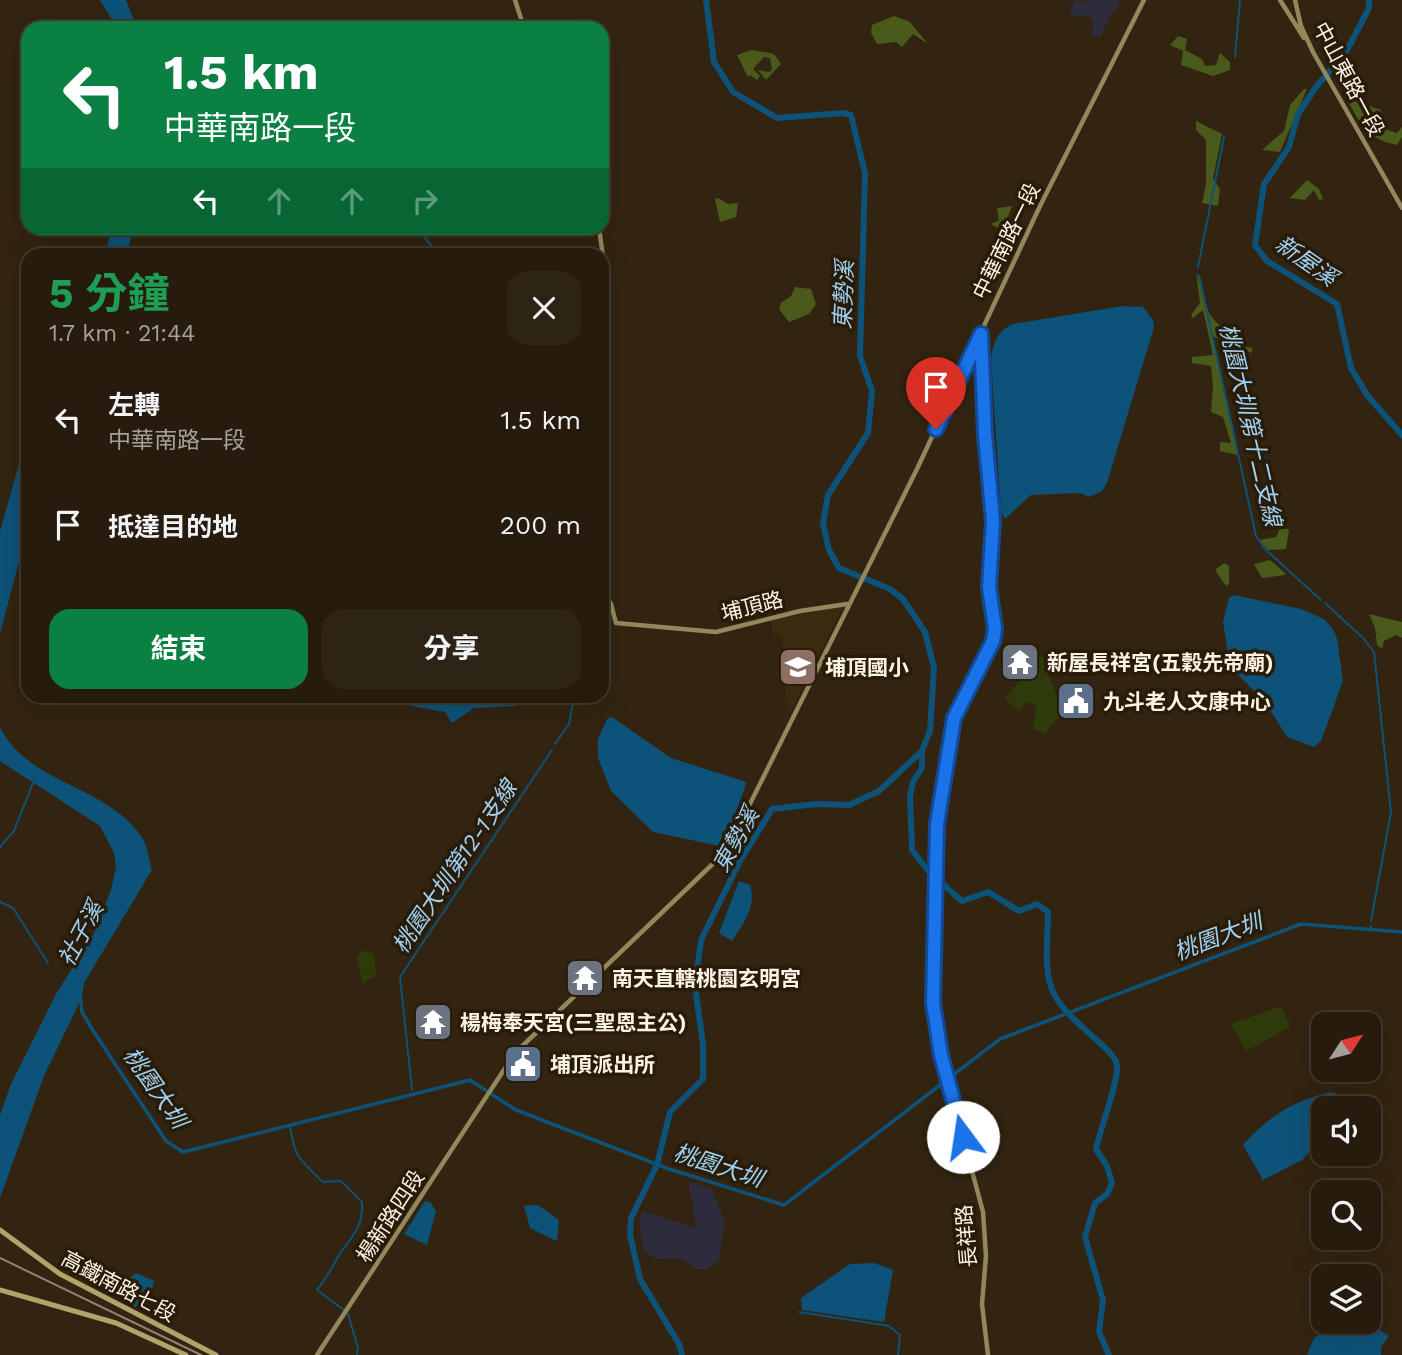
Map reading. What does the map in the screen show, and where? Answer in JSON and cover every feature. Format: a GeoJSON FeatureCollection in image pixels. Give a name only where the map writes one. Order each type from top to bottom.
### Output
{"type":"FeatureCollection","features":[{"type":"Feature","properties":{"kind":"main road"},"geometry":{"type":"LineString","coordinates":[[515,0],[522,21]]}},
{"type":"Feature","properties":{"kind":"main road","name":"中華南路一段"},"geometry":{"type":"LineString","coordinates":[[847,604],[981,334],[1016,255],[1144,0]]}},
{"type":"Feature","properties":{"kind":"main road"},"geometry":{"type":"LineString","coordinates":[[1280,0],[1313,52]]}},
{"type":"Feature","properties":{"kind":"main road","name":"中山東路一段"},"geometry":{"type":"LineString","coordinates":[[1295,0],[1313,52],[1402,208]]}},
{"type":"Feature","properties":{"kind":"main road","name":"長祥路"},"geometry":{"type":"LineString","coordinates":[[981,334],[985,435],[993,521],[989,587],[995,629],[993,641],[954,718],[937,824],[937,923],[933,1003],[947,1077],[983,1212],[986,1256],[982,1304],[988,1355]]}},
{"type":"Feature","properties":{"kind":"main road","name":"埔頂路"},"geometry":{"type":"LineString","coordinates":[[609,601],[616,623],[703,632],[738,628],[800,611],[847,604]]}},
{"type":"Feature","properties":{"kind":"main road","name":"楊新路四段"},"geometry":{"type":"LineString","coordinates":[[317,1355],[489,1091],[527,1040],[723,854],[742,822],[847,604]]}},
{"type":"Feature","properties":{"kind":"main road","name":"高鐵南路七段"},"geometry":{"type":"LineString","coordinates":[[0,1230],[60,1274],[216,1355]]}},
{"type":"Feature","properties":{"kind":"main road","name":"高鐵南路七段"},"geometry":{"type":"LineString","coordinates":[[0,1290],[116,1323],[186,1355]]}},
{"type":"Feature","properties":{"kind":"shaded area"},"geometry":{"type":"Polygon","coordinates":[[[1075,0],[1085,3],[1086,0],[1120,0],[1117,12],[1112,11],[1101,37],[1092,35],[1093,18],[1069,15],[1075,0]]]}},
{"type":"Feature","properties":{"kind":"shaded area","name":"埔頂國小"},"geometry":{"type":"Polygon","coordinates":[[[843,606],[789,714],[783,675],[786,659],[780,634],[773,635],[771,620],[843,606]]]}},
{"type":"Feature","properties":{"kind":"shaded area"},"geometry":{"type":"Polygon","coordinates":[[[689,1181],[711,1189],[725,1220],[719,1261],[705,1270],[696,1269],[682,1259],[659,1259],[644,1253],[639,1219],[643,1211],[696,1228],[689,1181]]]}},
{"type":"Feature","properties":{"kind":"green space"},"geometry":{"type":"Polygon","coordinates":[[[894,16],[910,22],[928,44],[913,34],[902,47],[896,42],[877,44],[871,33],[872,25],[894,16]]]}},
{"type":"Feature","properties":{"kind":"green space"},"geometry":{"type":"Polygon","coordinates":[[[1178,36],[1187,39],[1185,50],[1202,59],[1205,66],[1216,65],[1220,53],[1230,62],[1230,70],[1213,76],[1181,65],[1183,51],[1170,45],[1178,36]]]}},
{"type":"Feature","properties":{"kind":"green space"},"geometry":{"type":"Polygon","coordinates":[[[752,50],[774,54],[781,64],[766,80],[758,70],[772,70],[770,58],[764,57],[753,69],[760,76],[757,80],[750,75],[748,77],[737,55],[752,50]]]}},
{"type":"Feature","properties":{"kind":"green space"},"geometry":{"type":"Polygon","coordinates":[[[1307,89],[1280,152],[1262,150],[1284,131],[1290,105],[1307,89]]]}},
{"type":"Feature","properties":{"kind":"green space"},"geometry":{"type":"Polygon","coordinates":[[[1354,101],[1381,110],[1375,126],[1397,133],[1402,127],[1402,137],[1397,145],[1367,131],[1349,103],[1354,101]]]}},
{"type":"Feature","properties":{"kind":"green space"},"geometry":{"type":"Polygon","coordinates":[[[1196,121],[1222,134],[1213,178],[1220,189],[1218,206],[1202,203],[1206,184],[1206,140],[1196,130],[1196,121]]]}},
{"type":"Feature","properties":{"kind":"green space"},"geometry":{"type":"Polygon","coordinates":[[[1307,180],[1319,189],[1323,199],[1319,200],[1314,190],[1305,200],[1290,198],[1307,180]]]}},
{"type":"Feature","properties":{"kind":"green space"},"geometry":{"type":"Polygon","coordinates":[[[715,199],[728,204],[738,203],[736,217],[720,222],[715,199]]]}},
{"type":"Feature","properties":{"kind":"green space"},"geometry":{"type":"Polygon","coordinates":[[[1012,206],[1003,230],[990,224],[999,221],[997,208],[1012,206]]]}},
{"type":"Feature","properties":{"kind":"green space"},"geometry":{"type":"Polygon","coordinates":[[[1196,272],[1208,311],[1213,318],[1227,330],[1239,335],[1242,346],[1252,348],[1252,353],[1212,336],[1238,455],[1220,451],[1220,442],[1231,443],[1223,417],[1211,412],[1211,366],[1192,363],[1192,357],[1213,355],[1203,310],[1193,318],[1191,315],[1200,303],[1196,272]]]}},
{"type":"Feature","properties":{"kind":"green space"},"geometry":{"type":"Polygon","coordinates":[[[795,287],[811,289],[816,304],[809,314],[789,322],[779,309],[795,287]]]}},
{"type":"Feature","properties":{"kind":"green space"},"geometry":{"type":"Polygon","coordinates":[[[1281,526],[1289,530],[1286,549],[1268,550],[1259,540],[1276,537],[1281,526]]]}},
{"type":"Feature","properties":{"kind":"green space"},"geometry":{"type":"Polygon","coordinates":[[[1270,560],[1285,575],[1262,578],[1254,564],[1270,560]]]}},
{"type":"Feature","properties":{"kind":"green space"},"geometry":{"type":"Polygon","coordinates":[[[1224,563],[1229,566],[1229,584],[1226,586],[1215,570],[1224,563]]]}},
{"type":"Feature","properties":{"kind":"green space"},"geometry":{"type":"Polygon","coordinates":[[[1369,614],[1402,622],[1402,638],[1396,635],[1384,641],[1382,649],[1377,645],[1375,628],[1369,614]]]}},
{"type":"Feature","properties":{"kind":"green space"},"geometry":{"type":"Polygon","coordinates":[[[1042,656],[1063,713],[1044,734],[1033,729],[1036,705],[1025,702],[1020,711],[1004,699],[1042,656]]]}},
{"type":"Feature","properties":{"kind":"green space"},"geometry":{"type":"Polygon","coordinates":[[[366,950],[374,954],[376,976],[363,983],[356,955],[366,950]]]}},
{"type":"Feature","properties":{"kind":"green space"},"geometry":{"type":"Polygon","coordinates":[[[1281,1006],[1290,1027],[1246,1051],[1231,1024],[1281,1006]]]}},
{"type":"Feature","properties":{"kind":"water"},"geometry":{"type":"Polygon","coordinates":[[[100,0],[126,0],[134,21],[113,21],[100,0]]]}},
{"type":"Feature","properties":{"kind":"water"},"geometry":{"type":"Polygon","coordinates":[[[110,235],[131,235],[129,248],[107,248],[110,235]]]}},
{"type":"Feature","properties":{"kind":"water"},"geometry":{"type":"Polygon","coordinates":[[[1123,306],[1143,307],[1153,320],[1154,327],[1107,483],[1102,491],[1089,497],[1081,493],[1031,495],[1005,519],[1001,511],[991,360],[997,339],[1003,330],[1013,324],[1123,306]]]}},
{"type":"Feature","properties":{"kind":"water"},"geometry":{"type":"Polygon","coordinates":[[[21,458],[21,554],[0,634],[0,531],[21,458]]]}},
{"type":"Feature","properties":{"kind":"water"},"geometry":{"type":"Polygon","coordinates":[[[1234,595],[1301,609],[1324,619],[1332,628],[1337,638],[1343,681],[1321,741],[1314,747],[1287,737],[1267,705],[1230,666],[1223,622],[1229,598],[1234,595]]]}},
{"type":"Feature","properties":{"kind":"water"},"geometry":{"type":"Polygon","coordinates":[[[408,703],[518,703],[514,706],[474,708],[452,723],[445,712],[408,703]]]}},
{"type":"Feature","properties":{"kind":"water"},"geometry":{"type":"Polygon","coordinates":[[[612,717],[671,758],[746,782],[735,815],[720,846],[653,832],[611,791],[598,758],[598,739],[607,719],[612,717]]]}},
{"type":"Feature","properties":{"kind":"water"},"geometry":{"type":"Polygon","coordinates":[[[0,727],[13,746],[29,761],[110,807],[128,821],[143,839],[152,870],[84,983],[82,997],[44,1076],[0,1198],[0,1115],[11,1084],[56,994],[94,933],[111,890],[116,867],[114,853],[100,826],[0,761],[0,727]]]}},
{"type":"Feature","properties":{"kind":"water"},"geometry":{"type":"Polygon","coordinates":[[[739,881],[750,885],[752,901],[748,915],[732,941],[719,933],[739,881]]]}},
{"type":"Feature","properties":{"kind":"water"},"geometry":{"type":"Polygon","coordinates":[[[1331,1092],[1344,1096],[1318,1096],[1331,1092]]]}},
{"type":"Feature","properties":{"kind":"water"},"geometry":{"type":"Polygon","coordinates":[[[1311,1098],[1311,1151],[1302,1160],[1263,1180],[1243,1145],[1272,1118],[1311,1098]]]}},
{"type":"Feature","properties":{"kind":"water"},"geometry":{"type":"Polygon","coordinates":[[[425,1201],[430,1202],[436,1211],[427,1245],[404,1234],[425,1201]]]}},
{"type":"Feature","properties":{"kind":"water"},"geometry":{"type":"Polygon","coordinates":[[[538,1205],[559,1220],[557,1241],[530,1228],[524,1206],[538,1205]]]}},
{"type":"Feature","properties":{"kind":"water"},"geometry":{"type":"Polygon","coordinates":[[[874,1263],[893,1270],[884,1322],[802,1310],[801,1298],[850,1264],[874,1263]]]}},
{"type":"Feature","properties":{"kind":"water"},"geometry":{"type":"Polygon","coordinates":[[[136,1273],[154,1281],[148,1296],[135,1307],[106,1291],[110,1283],[119,1287],[136,1273]]]}},
{"type":"Feature","properties":{"kind":"water"},"geometry":{"type":"Polygon","coordinates":[[[1381,1331],[1389,1336],[1381,1347],[1381,1355],[1307,1355],[1314,1338],[1321,1334],[1381,1334],[1381,1331]]]}},
{"type":"Feature","properties":{"kind":"waterway","name":"東勢溪"},"geometry":{"type":"LineString","coordinates":[[682,1355],[679,1344],[640,1279],[630,1235],[631,1218],[657,1165],[670,1112],[703,1079],[703,1045],[695,986],[701,940],[740,861],[772,809],[816,804],[849,805],[879,791],[922,751],[930,731],[934,668],[925,632],[903,599],[890,589],[839,568],[829,550],[823,523],[828,495],[868,433],[872,391],[860,356],[865,173],[851,115],[843,113],[777,118],[733,92],[714,62],[706,0]]}},
{"type":"Feature","properties":{"kind":"waterway","name":"桃園大圳第十二支線"},"geometry":{"type":"LineString","coordinates":[[1235,57],[1240,0]]}},
{"type":"Feature","properties":{"kind":"waterway","name":"新屋溪"},"geometry":{"type":"LineString","coordinates":[[1369,0],[1369,8],[1346,52],[1316,87],[1298,114],[1289,147],[1264,184],[1255,245],[1267,261],[1337,304],[1351,368],[1367,395],[1402,435]]}},
{"type":"Feature","properties":{"kind":"waterway","name":"桃園大圳第十二支線"},"geometry":{"type":"LineString","coordinates":[[1198,267],[1224,137]]}},
{"type":"Feature","properties":{"kind":"waterway"},"geometry":{"type":"LineString","coordinates":[[425,238],[433,248]]}},
{"type":"Feature","properties":{"kind":"waterway","name":"桃園大圳第十二支線"},"geometry":{"type":"LineString","coordinates":[[1199,275],[1256,536],[1266,550],[1321,600]]}},
{"type":"Feature","properties":{"kind":"waterway","name":"桃園大圳第十二支線"},"geometry":{"type":"LineString","coordinates":[[1325,603],[1363,638],[1374,652],[1391,812],[1371,921]]}},
{"type":"Feature","properties":{"kind":"waterway","name":"桃園大圳第12-1支線"},"geometry":{"type":"LineString","coordinates":[[555,744],[569,724],[573,703]]}},
{"type":"Feature","properties":{"kind":"waterway","name":"桃園大圳第12-1支線"},"geometry":{"type":"LineString","coordinates":[[412,1090],[400,977],[552,750]]}},
{"type":"Feature","properties":{"kind":"waterway","name":"桃園大圳"},"geometry":{"type":"LineString","coordinates":[[922,751],[922,768],[913,782],[910,797],[912,850],[929,872],[962,901],[988,892],[1019,911],[1037,904],[1048,912],[1047,966],[1055,996],[1074,1020],[1107,1050],[1117,1065],[1115,1082],[1096,1149],[1107,1166],[1112,1183],[1107,1194],[1095,1203],[1085,1237],[1103,1300],[1099,1332],[1109,1355]]}},
{"type":"Feature","properties":{"kind":"waterway","name":"社子溪"},"geometry":{"type":"LineString","coordinates":[[0,847],[14,831],[33,783]]}},
{"type":"Feature","properties":{"kind":"waterway"},"geometry":{"type":"LineString","coordinates":[[0,902],[13,908],[48,963]]}},
{"type":"Feature","properties":{"kind":"waterway","name":"桃園大圳"},"geometry":{"type":"LineString","coordinates":[[80,995],[82,1012],[92,1029],[166,1141],[183,1152],[470,1080],[516,1110],[669,1169],[784,1205],[1000,1039],[1301,924],[1402,932]]}},
{"type":"Feature","properties":{"kind":"waterway","name":"桃園大圳第十二支線"},"geometry":{"type":"LineString","coordinates":[[1370,930],[1371,926]]}},
{"type":"Feature","properties":{"kind":"waterway"},"geometry":{"type":"LineString","coordinates":[[290,1126],[294,1146],[304,1163],[323,1182],[341,1181],[362,1202],[357,1230],[317,1290],[344,1310]]}},
{"type":"Feature","properties":{"kind":"waterway"},"geometry":{"type":"LineString","coordinates":[[799,1312],[889,1326],[900,1335],[898,1355]]}},
{"type":"Feature","properties":{"kind":"waterway"},"geometry":{"type":"LineString","coordinates":[[348,1314],[358,1348],[357,1355]]}},
{"type":"Feature","properties":{"kind":"railway"},"geometry":{"type":"LineString","coordinates":[[0,1258],[201,1355]]}},
{"type":"Feature","properties":{"kind":"place","name":"新屋長祥宮(五穀先帝廟)"},"geometry":{"type":"Point","coordinates":[1020,662]}},
{"type":"Feature","properties":{"kind":"place","name":"埔頂國小"},"geometry":{"type":"Point","coordinates":[798,667]}},
{"type":"Feature","properties":{"kind":"place","name":"九斗老人文康中心"},"geometry":{"type":"Point","coordinates":[1076,701]}},
{"type":"Feature","properties":{"kind":"place","name":"南天直轄桃園玄明宮"},"geometry":{"type":"Point","coordinates":[585,978]}},
{"type":"Feature","properties":{"kind":"place","name":"楊梅奉天宮(三聖恩主公)"},"geometry":{"type":"Point","coordinates":[433,1022]}},
{"type":"Feature","properties":{"kind":"place","name":"埔頂派出所"},"geometry":{"type":"Point","coordinates":[523,1064]}},
{"type":"Feature","properties":{"kind":"route"},"geometry":{"type":"LineString","coordinates":[[936,429],[981,334],[985,435],[993,521],[989,587],[995,629],[993,641],[954,718],[949,741],[947,775],[937,824],[937,923],[932,981],[941,1055],[963,1137]]}}]}
